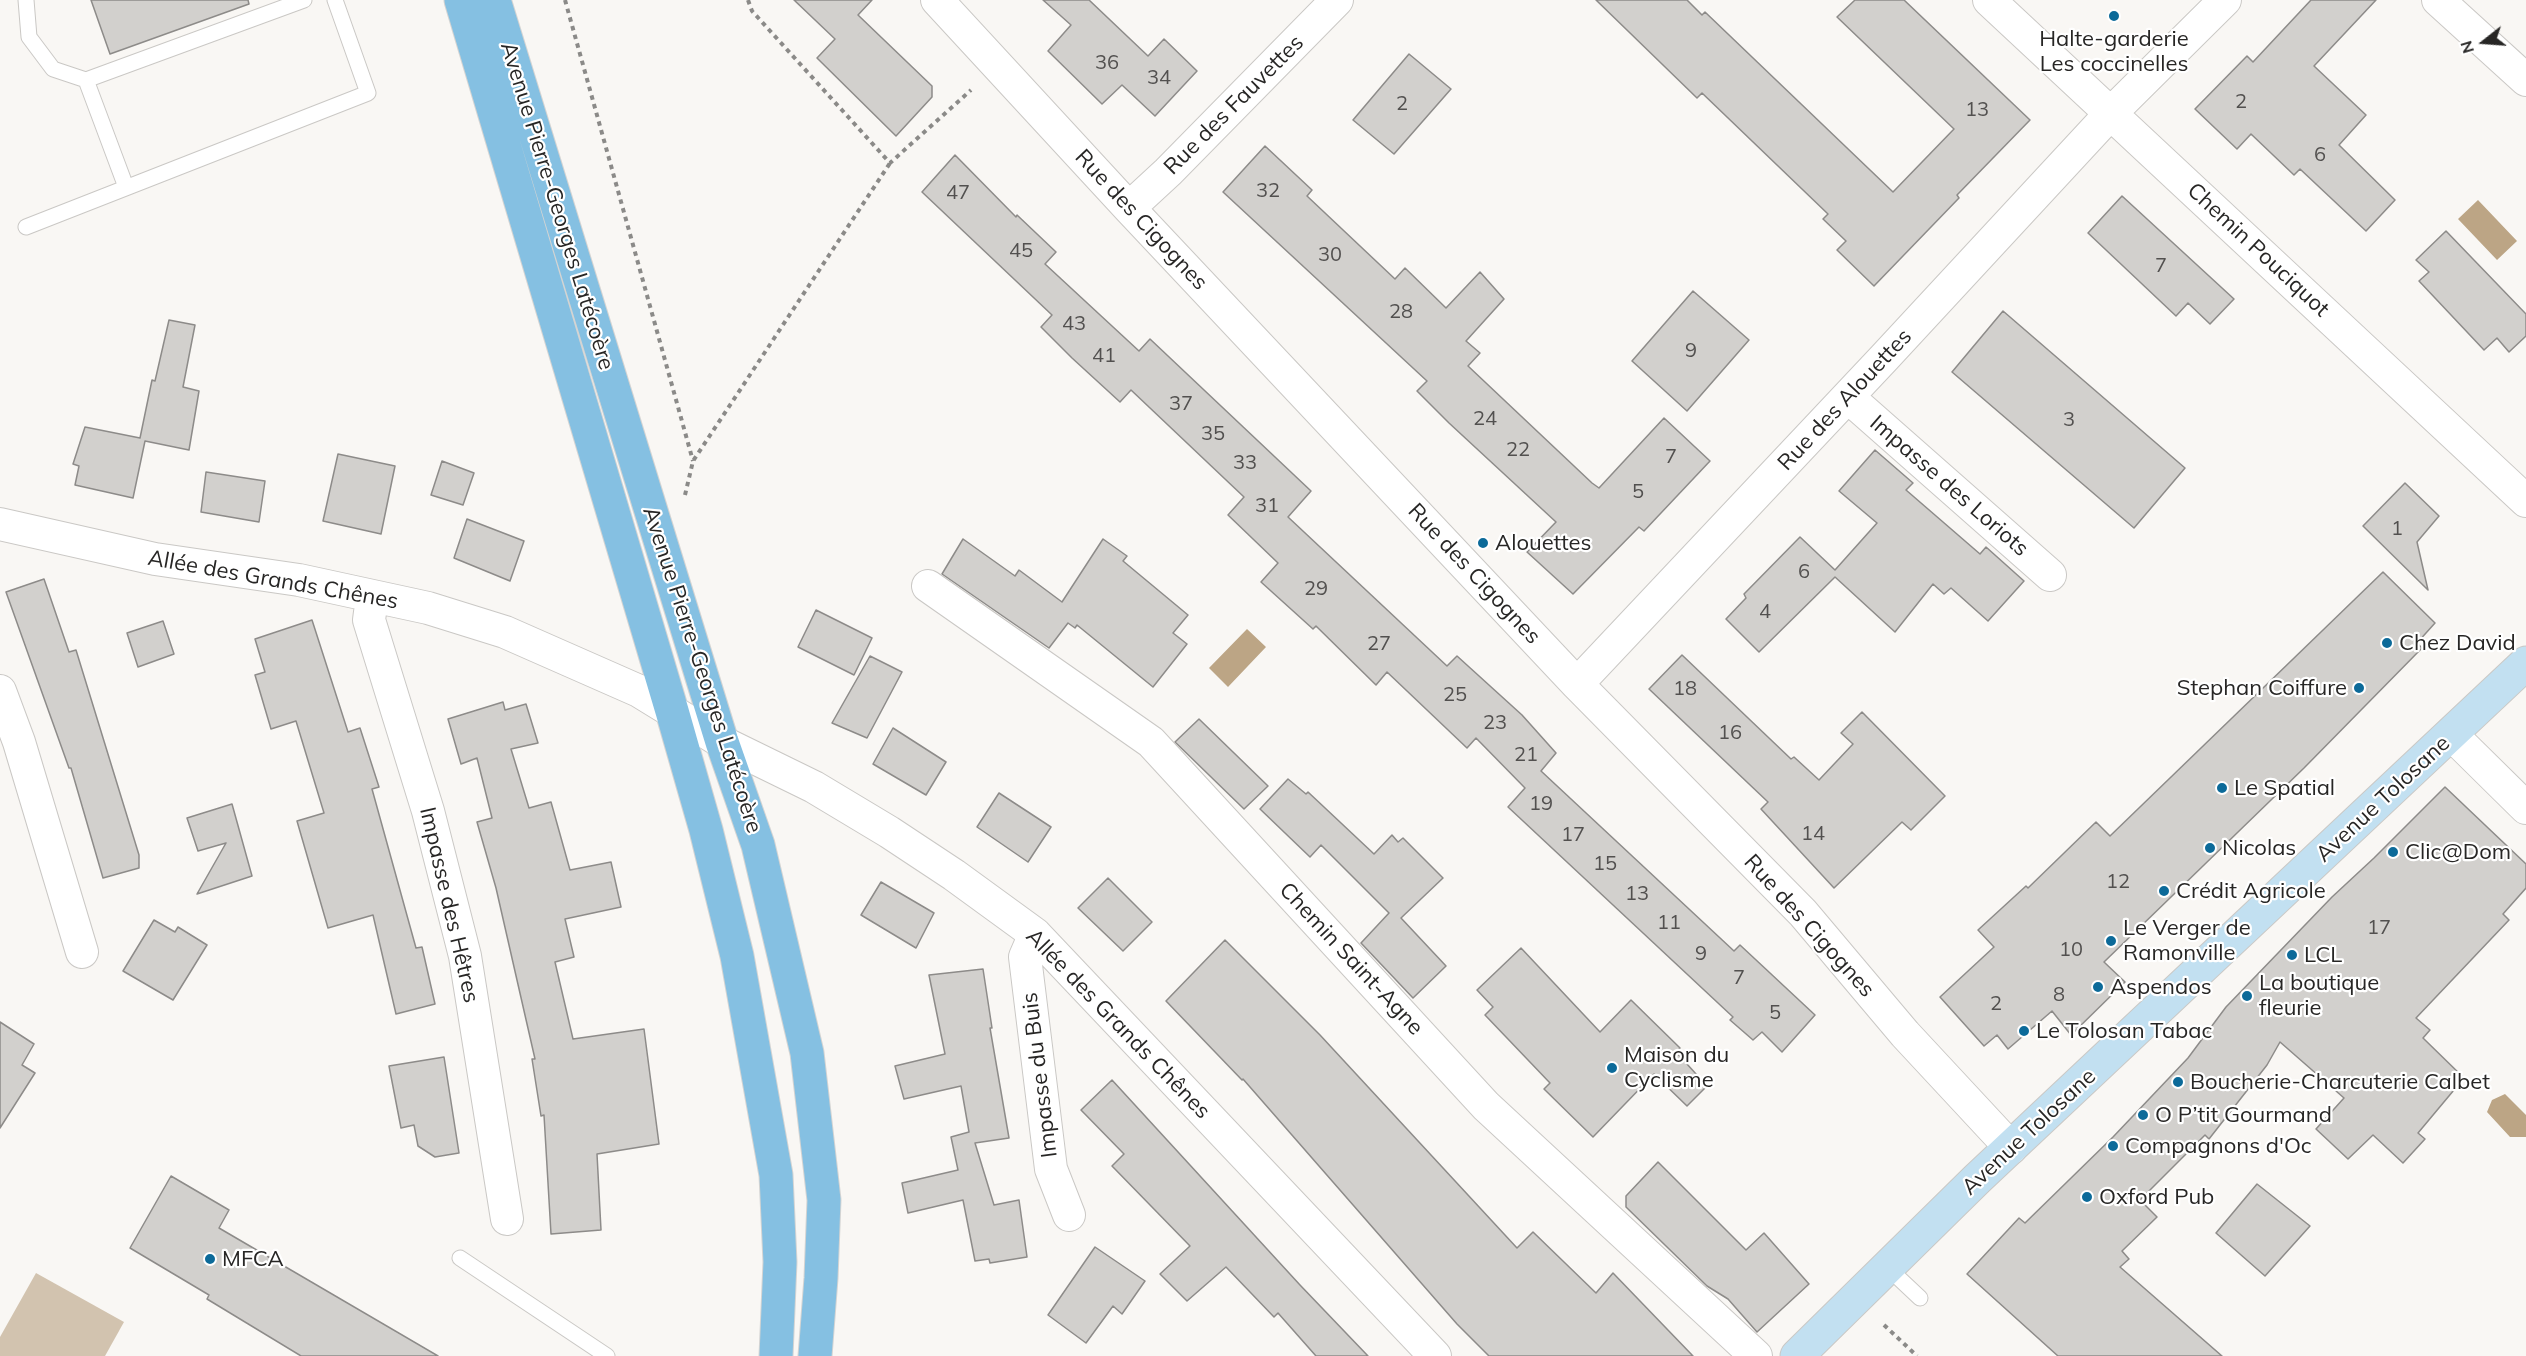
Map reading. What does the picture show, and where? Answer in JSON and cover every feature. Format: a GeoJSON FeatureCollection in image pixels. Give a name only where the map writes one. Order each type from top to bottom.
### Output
{"type":"FeatureCollection","features":[{"type":"Feature","properties":{"kind":"main road","name":"Avenue Pierre-Georges Latécoère"},"geometry":{"type":"LineString","coordinates":[[461,0],[672,711],[706,830],[737,956],[776,1175],[780,1263],[776,1356]]}},
{"type":"Feature","properties":{"kind":"main road","name":"Avenue Pierre-Georges Latécoère"},"geometry":{"type":"LineString","coordinates":[[494,0],[722,742],[758,846],[807,1053],[824,1200],[821,1278],[814,1356]]}},
{"type":"Feature","properties":{"kind":"main road","name":"Avenue Tolosane"},"geometry":{"type":"LineString","coordinates":[[1797,1356],[1886,1266],[2526,663]]}},
{"type":"Feature","properties":{"kind":"street","name":"Rue des Cigognes"},"geometry":{"type":"LineString","coordinates":[[937,0],[1129,208],[1577,684],[1803,913],[1905,1034],[2011,1148]]}},
{"type":"Feature","properties":{"kind":"street","name":"Rue des Fauvettes"},"geometry":{"type":"LineString","coordinates":[[1129,208],[1337,0]]}},
{"type":"Feature","properties":{"kind":"street","name":"Chemin Pouciquot"},"geometry":{"type":"LineString","coordinates":[[1989,0],[2526,501]]}},
{"type":"Feature","properties":{"kind":"street","name":"Rue des Alouettes"},"geometry":{"type":"LineString","coordinates":[[1577,684],[1848,397],[2111,113],[2224,0]]}},
{"type":"Feature","properties":{"kind":"street"},"geometry":{"type":"LineString","coordinates":[[2438,0],[2526,80]]}},
{"type":"Feature","properties":{"kind":"street","name":"Impasse des Loriots"},"geometry":{"type":"LineString","coordinates":[[1848,397],[2050,575]]}},
{"type":"Feature","properties":{"kind":"street","name":"Allée des Grands Chênes"},"geometry":{"type":"LineString","coordinates":[[0,524],[155,559],[299,580],[428,608],[505,632],[639,691],[722,742],[814,787],[889,832],[954,875],[1035,934],[1435,1356]]}},
{"type":"Feature","properties":{"kind":"street","name":"Chemin Saint-Agne"},"geometry":{"type":"LineString","coordinates":[[928,586],[1151,742],[1486,1106],[1756,1356]]}},
{"type":"Feature","properties":{"kind":"street","name":"Impasse des Hêtres"},"geometry":{"type":"LineString","coordinates":[[372,597],[369,620],[428,811],[465,956],[507,1219]]}},
{"type":"Feature","properties":{"kind":"street"},"geometry":{"type":"LineString","coordinates":[[0,691],[20,742],[82,952]]}},
{"type":"Feature","properties":{"kind":"street"},"geometry":{"type":"LineString","coordinates":[[2451,735],[2526,808]]}},
{"type":"Feature","properties":{"kind":"street","name":"Impasse du Buis"},"geometry":{"type":"LineString","coordinates":[[1035,934],[1025,957],[1032,1016],[1051,1169],[1069,1215]]}},
{"type":"Feature","properties":{"kind":"lane"},"geometry":{"type":"LineString","coordinates":[[26,0],[29,37],[53,69],[86,80],[304,0]]}},
{"type":"Feature","properties":{"kind":"lane"},"geometry":{"type":"LineString","coordinates":[[26,226],[368,93],[335,0]]}},
{"type":"Feature","properties":{"kind":"lane"},"geometry":{"type":"LineString","coordinates":[[86,80],[126,187]]}},
{"type":"Feature","properties":{"kind":"lane"},"geometry":{"type":"LineString","coordinates":[[460,1258],[607,1356]]}},
{"type":"Feature","properties":{"kind":"lane"},"geometry":{"type":"LineString","coordinates":[[1886,1266],[1920,1298]]}},
{"type":"Feature","properties":{"kind":"path"},"geometry":{"type":"LineString","coordinates":[[565,0],[693,461],[890,163],[974,87]]}},
{"type":"Feature","properties":{"kind":"path"},"geometry":{"type":"LineString","coordinates":[[748,0],[752,11],[890,163]]}},
{"type":"Feature","properties":{"kind":"path"},"geometry":{"type":"LineString","coordinates":[[1884,1325],[1917,1356]]}},
{"type":"Feature","properties":{"kind":"shaded area"},"geometry":{"type":"Polygon","coordinates":[[[2478,200],[2517,241],[2497,260],[2458,219],[2478,200]]]}},
{"type":"Feature","properties":{"kind":"shaded area"},"geometry":{"type":"Polygon","coordinates":[[[1247,629],[1266,647],[1228,687],[1209,668],[1247,629]]]}},
{"type":"Feature","properties":{"kind":"shaded area"},"geometry":{"type":"Polygon","coordinates":[[[2505,1094],[2526,1115],[2526,1137],[2510,1137],[2487,1112],[2492,1100],[2505,1094]]]}},
{"type":"Feature","properties":{"kind":"shaded area"},"geometry":{"type":"Polygon","coordinates":[[[36,1273],[124,1322],[105,1356],[0,1356],[0,1337],[36,1273]]]}},
{"type":"Feature","properties":{"kind":"building"},"geometry":{"type":"Polygon","coordinates":[[[91,0],[248,0],[249,4],[110,54],[91,0]]]}},
{"type":"Feature","properties":{"kind":"building"},"geometry":{"type":"Polygon","coordinates":[[[794,0],[872,0],[858,15],[932,86],[932,97],[896,136],[817,58],[835,39],[794,0]]]}},
{"type":"Feature","properties":{"kind":"building"},"geometry":{"type":"Polygon","coordinates":[[[1043,0],[1089,0],[1148,56],[1164,39],[1197,71],[1155,116],[1122,85],[1102,104],[1048,51],[1071,25],[1043,0]]]}},
{"type":"Feature","properties":{"kind":"building"},"geometry":{"type":"Polygon","coordinates":[[[1596,0],[1687,0],[1702,15],[1705,12],[1893,192],[1954,129],[1837,17],[1855,0],[1904,0],[2030,120],[1957,195],[1959,198],[1874,286],[1837,250],[1846,241],[1823,219],[1828,214],[1702,93],[1697,98],[1596,0]]]}},
{"type":"Feature","properties":{"kind":"building"},"geometry":{"type":"Polygon","coordinates":[[[2311,0],[2376,0],[2314,66],[2366,115],[2339,145],[2395,200],[2366,231],[2300,169],[2294,175],[2251,134],[2237,149],[2195,109],[2247,56],[2253,62],[2311,0]]]}},
{"type":"Feature","properties":{"kind":"building"},"geometry":{"type":"Polygon","coordinates":[[[1409,54],[1451,89],[1394,154],[1353,120],[1409,54]]]}},
{"type":"Feature","properties":{"kind":"building"},"geometry":{"type":"Polygon","coordinates":[[[1265,146],[1312,190],[1307,196],[1395,279],[1405,268],[1446,308],[1480,272],[1504,299],[1466,341],[1480,353],[1468,366],[1599,488],[1664,418],[1710,461],[1644,531],[1639,527],[1573,594],[1527,552],[1556,522],[1417,391],[1427,381],[1223,192],[1265,146]]]}},
{"type":"Feature","properties":{"kind":"building"},"geometry":{"type":"Polygon","coordinates":[[[955,155],[1016,217],[1017,215],[1056,252],[1045,264],[1139,351],[1150,339],[1311,491],[1288,517],[1447,666],[1457,656],[1522,715],[1556,753],[1541,771],[1734,951],[1740,945],[1815,1015],[1782,1052],[1762,1032],[1753,1040],[1730,1020],[1733,1017],[1508,807],[1525,788],[1476,738],[1467,748],[1387,672],[1376,685],[1316,626],[1313,629],[1261,582],[1278,563],[1228,515],[1244,497],[1131,390],[1120,402],[1072,358],[1041,327],[1052,315],[922,192],[955,155]]]}},
{"type":"Feature","properties":{"kind":"building"},"geometry":{"type":"Polygon","coordinates":[[[2122,196],[2234,299],[2210,324],[2188,303],[2176,316],[2088,233],[2122,196]]]}},
{"type":"Feature","properties":{"kind":"building"},"geometry":{"type":"Polygon","coordinates":[[[2446,231],[2526,314],[2526,336],[2509,352],[2497,338],[2484,350],[2419,281],[2429,272],[2416,260],[2446,231]]]}},
{"type":"Feature","properties":{"kind":"building"},"geometry":{"type":"Polygon","coordinates":[[[1693,291],[1749,340],[1687,411],[1632,361],[1693,291]]]}},
{"type":"Feature","properties":{"kind":"building"},"geometry":{"type":"Polygon","coordinates":[[[2003,311],[2185,468],[2134,528],[1952,372],[2003,311]]]}},
{"type":"Feature","properties":{"kind":"building"},"geometry":{"type":"Polygon","coordinates":[[[169,320],[195,325],[183,387],[199,391],[189,450],[145,441],[133,498],[75,485],[79,466],[73,464],[85,427],[140,438],[152,380],[155,381],[169,320]]]}},
{"type":"Feature","properties":{"kind":"building"},"geometry":{"type":"Polygon","coordinates":[[[1875,450],[1913,483],[1906,490],[1980,554],[1986,547],[2024,581],[1988,621],[1951,588],[1944,594],[1933,584],[1895,632],[1835,577],[1759,652],[1726,619],[1746,598],[1744,594],[1800,537],[1835,570],[1877,523],[1839,491],[1875,450]]]}},
{"type":"Feature","properties":{"kind":"building"},"geometry":{"type":"Polygon","coordinates":[[[338,454],[395,466],[381,534],[323,521],[338,454]]]}},
{"type":"Feature","properties":{"kind":"building"},"geometry":{"type":"Polygon","coordinates":[[[442,461],[474,473],[463,505],[431,495],[442,461]]]}},
{"type":"Feature","properties":{"kind":"building"},"geometry":{"type":"Polygon","coordinates":[[[206,472],[265,481],[259,522],[201,512],[206,472]]]}},
{"type":"Feature","properties":{"kind":"building"},"geometry":{"type":"Polygon","coordinates":[[[2405,483],[2439,516],[2417,542],[2428,590],[2363,526],[2405,483]]]}},
{"type":"Feature","properties":{"kind":"building"},"geometry":{"type":"Polygon","coordinates":[[[467,519],[524,541],[510,581],[454,558],[467,519]]]}},
{"type":"Feature","properties":{"kind":"building"},"geometry":{"type":"Polygon","coordinates":[[[963,539],[1015,576],[1019,570],[1062,602],[1103,539],[1127,556],[1123,561],[1188,615],[1173,633],[1187,644],[1153,687],[1077,625],[1075,628],[1068,623],[1049,648],[942,574],[963,539]]]}},
{"type":"Feature","properties":{"kind":"building"},"geometry":{"type":"Polygon","coordinates":[[[2383,572],[2435,623],[2417,643],[2422,648],[2304,768],[2104,962],[2125,982],[2071,1035],[2052,1011],[2008,1049],[1997,1035],[1984,1046],[1940,997],[1994,947],[1978,930],[2026,886],[2028,888],[2096,822],[2110,836],[2383,572]]]}},
{"type":"Feature","properties":{"kind":"building"},"geometry":{"type":"Polygon","coordinates":[[[44,579],[69,652],[76,650],[139,855],[139,868],[103,878],[71,768],[69,768],[6,592],[44,579]]]}},
{"type":"Feature","properties":{"kind":"building"},"geometry":{"type":"Polygon","coordinates":[[[816,610],[872,638],[854,675],[798,647],[816,610]]]}},
{"type":"Feature","properties":{"kind":"building"},"geometry":{"type":"Polygon","coordinates":[[[312,620],[348,732],[360,728],[379,787],[372,789],[416,948],[422,947],[435,1004],[396,1014],[373,915],[328,928],[297,821],[324,813],[296,721],[271,729],[255,675],[265,672],[255,639],[312,620]]]}},
{"type":"Feature","properties":{"kind":"building"},"geometry":{"type":"Polygon","coordinates":[[[163,621],[174,654],[138,667],[127,633],[163,621]]]}},
{"type":"Feature","properties":{"kind":"building"},"geometry":{"type":"Polygon","coordinates":[[[1682,655],[1791,759],[1794,757],[1819,780],[1853,744],[1841,733],[1862,712],[1945,796],[1911,830],[1902,822],[1834,888],[1761,809],[1768,802],[1649,689],[1682,655]]]}},
{"type":"Feature","properties":{"kind":"building"},"geometry":{"type":"Polygon","coordinates":[[[870,656],[902,672],[867,738],[832,723],[870,656]]]}},
{"type":"Feature","properties":{"kind":"building"},"geometry":{"type":"Polygon","coordinates":[[[503,702],[505,710],[526,704],[538,743],[511,749],[529,808],[551,802],[570,870],[611,862],[621,907],[565,919],[574,957],[555,962],[573,1039],[644,1029],[659,1144],[597,1154],[601,1230],[551,1234],[544,1115],[541,1116],[532,1059],[535,1059],[496,888],[477,822],[492,818],[477,758],[461,764],[448,719],[503,702]]]}},
{"type":"Feature","properties":{"kind":"building"},"geometry":{"type":"Polygon","coordinates":[[[1199,719],[1268,786],[1244,809],[1175,742],[1199,719]]]}},
{"type":"Feature","properties":{"kind":"building"},"geometry":{"type":"Polygon","coordinates":[[[893,728],[946,762],[926,795],[873,764],[893,728]]]}},
{"type":"Feature","properties":{"kind":"building"},"geometry":{"type":"Polygon","coordinates":[[[1288,779],[1306,794],[1308,792],[1374,854],[1392,835],[1398,842],[1403,838],[1443,878],[1401,918],[1446,966],[1413,998],[1361,943],[1389,913],[1321,845],[1310,857],[1260,809],[1288,779]]]}},
{"type":"Feature","properties":{"kind":"building"},"geometry":{"type":"Polygon","coordinates":[[[2445,787],[2526,864],[2526,888],[2503,914],[2509,920],[2416,1018],[2430,1030],[2423,1038],[2464,1078],[2418,1133],[2425,1139],[2403,1163],[2373,1135],[2348,1159],[2316,1129],[2344,1098],[2280,1042],[2267,1065],[2209,1139],[2205,1135],[2140,1200],[2157,1217],[2122,1251],[2129,1259],[2120,1267],[2222,1356],[2058,1356],[1967,1274],[2019,1218],[2025,1223],[2113,1137],[2188,1058],[2226,1007],[2332,897],[2445,787]]]}},
{"type":"Feature","properties":{"kind":"building"},"geometry":{"type":"Polygon","coordinates":[[[999,793],[1051,827],[1028,862],[977,827],[999,793]]]}},
{"type":"Feature","properties":{"kind":"building"},"geometry":{"type":"Polygon","coordinates":[[[232,804],[252,876],[197,894],[226,843],[198,851],[187,818],[232,804]]]}},
{"type":"Feature","properties":{"kind":"building"},"geometry":{"type":"Polygon","coordinates":[[[1108,878],[1152,922],[1123,951],[1078,908],[1108,878]]]}},
{"type":"Feature","properties":{"kind":"building"},"geometry":{"type":"Polygon","coordinates":[[[881,882],[934,913],[916,948],[861,915],[881,882]]]}},
{"type":"Feature","properties":{"kind":"building"},"geometry":{"type":"Polygon","coordinates":[[[154,920],[175,932],[178,927],[207,945],[173,1000],[123,971],[154,920]]]}},
{"type":"Feature","properties":{"kind":"building"},"geometry":{"type":"Polygon","coordinates":[[[1225,940],[1320,1035],[1517,1248],[1533,1232],[1596,1293],[1613,1273],[1693,1356],[1489,1356],[1457,1324],[1243,1079],[1166,1001],[1225,940]]]}},
{"type":"Feature","properties":{"kind":"building"},"geometry":{"type":"Polygon","coordinates":[[[1521,948],[1600,1032],[1631,1000],[1680,1048],[1676,1052],[1707,1086],[1687,1106],[1654,1074],[1593,1137],[1544,1089],[1550,1083],[1485,1015],[1493,1007],[1477,990],[1521,948]]]}},
{"type":"Feature","properties":{"kind":"building"},"geometry":{"type":"Polygon","coordinates":[[[983,969],[992,1028],[990,1028],[1009,1138],[975,1143],[994,1205],[1019,1200],[1027,1257],[990,1263],[989,1259],[975,1261],[963,1200],[908,1213],[902,1183],[958,1170],[951,1137],[969,1132],[961,1086],[904,1099],[895,1066],[945,1054],[929,975],[983,969]]]}},
{"type":"Feature","properties":{"kind":"building"},"geometry":{"type":"Polygon","coordinates":[[[0,1022],[34,1044],[22,1065],[35,1073],[0,1128],[0,1022]]]}},
{"type":"Feature","properties":{"kind":"building"},"geometry":{"type":"Polygon","coordinates":[[[444,1057],[459,1153],[435,1157],[418,1146],[414,1125],[401,1128],[389,1066],[444,1057]]]}},
{"type":"Feature","properties":{"kind":"building"},"geometry":{"type":"Polygon","coordinates":[[[1112,1080],[1368,1356],[1316,1356],[1278,1313],[1274,1317],[1226,1267],[1187,1301],[1160,1274],[1190,1246],[1112,1166],[1124,1154],[1081,1110],[1112,1080]]]}},
{"type":"Feature","properties":{"kind":"building"},"geometry":{"type":"Polygon","coordinates":[[[1658,1162],[1746,1250],[1764,1233],[1809,1284],[1757,1332],[1728,1299],[1707,1286],[1626,1207],[1626,1196],[1658,1162]]]}},
{"type":"Feature","properties":{"kind":"building","name":"MFCA"},"geometry":{"type":"Polygon","coordinates":[[[171,1176],[229,1210],[219,1228],[438,1356],[301,1356],[207,1299],[209,1295],[130,1248],[171,1176]]]}},
{"type":"Feature","properties":{"kind":"building"},"geometry":{"type":"Polygon","coordinates":[[[2257,1184],[2310,1226],[2265,1276],[2216,1233],[2257,1184]]]}},
{"type":"Feature","properties":{"kind":"building"},"geometry":{"type":"Polygon","coordinates":[[[1095,1247],[1145,1281],[1122,1314],[1113,1306],[1086,1343],[1048,1315],[1095,1247]]]}},
{"type":"Feature","properties":{"kind":"place","name":"Halte-garderie Les coccinelles"},"geometry":{"type":"Point","coordinates":[2114,16]}},
{"type":"Feature","properties":{"kind":"place","name":"Alouettes"},"geometry":{"type":"Point","coordinates":[1483,543]}},
{"type":"Feature","properties":{"kind":"place","name":"Chez David"},"geometry":{"type":"Point","coordinates":[2387,643]}},
{"type":"Feature","properties":{"kind":"place","name":"Stephan Coiffure"},"geometry":{"type":"Point","coordinates":[2359,688]}},
{"type":"Feature","properties":{"kind":"place","name":"Le Spatial"},"geometry":{"type":"Point","coordinates":[2222,788]}},
{"type":"Feature","properties":{"kind":"place","name":"Nicolas"},"geometry":{"type":"Point","coordinates":[2210,848]}},
{"type":"Feature","properties":{"kind":"place","name":"Clic@Dom"},"geometry":{"type":"Point","coordinates":[2393,852]}},
{"type":"Feature","properties":{"kind":"place","name":"Crédit Agricole"},"geometry":{"type":"Point","coordinates":[2164,891]}},
{"type":"Feature","properties":{"kind":"place","name":"Le Verger de Ramonville"},"geometry":{"type":"Point","coordinates":[2111,941]}},
{"type":"Feature","properties":{"kind":"place","name":"LCL"},"geometry":{"type":"Point","coordinates":[2292,955]}},
{"type":"Feature","properties":{"kind":"place","name":"Aspendos"},"geometry":{"type":"Point","coordinates":[2098,987]}},
{"type":"Feature","properties":{"kind":"place","name":"La boutique fleurie"},"geometry":{"type":"Point","coordinates":[2247,996]}},
{"type":"Feature","properties":{"kind":"place","name":"Le Tolosan Tabac"},"geometry":{"type":"Point","coordinates":[2024,1031]}},
{"type":"Feature","properties":{"kind":"place","name":"Maison du Cyclisme"},"geometry":{"type":"Point","coordinates":[1612,1068]}},
{"type":"Feature","properties":{"kind":"place","name":"Boucherie-Charcuterie Calbet"},"geometry":{"type":"Point","coordinates":[2178,1082]}},
{"type":"Feature","properties":{"kind":"place","name":"O P’tit Gourmand"},"geometry":{"type":"Point","coordinates":[2143,1115]}},
{"type":"Feature","properties":{"kind":"place","name":"Compagnons d'Oc"},"geometry":{"type":"Point","coordinates":[2113,1146]}},
{"type":"Feature","properties":{"kind":"place","name":"Oxford Pub"},"geometry":{"type":"Point","coordinates":[2087,1197]}},
{"type":"Feature","properties":{"kind":"place","name":"MFCA"},"geometry":{"type":"Point","coordinates":[210,1259]}}]}
